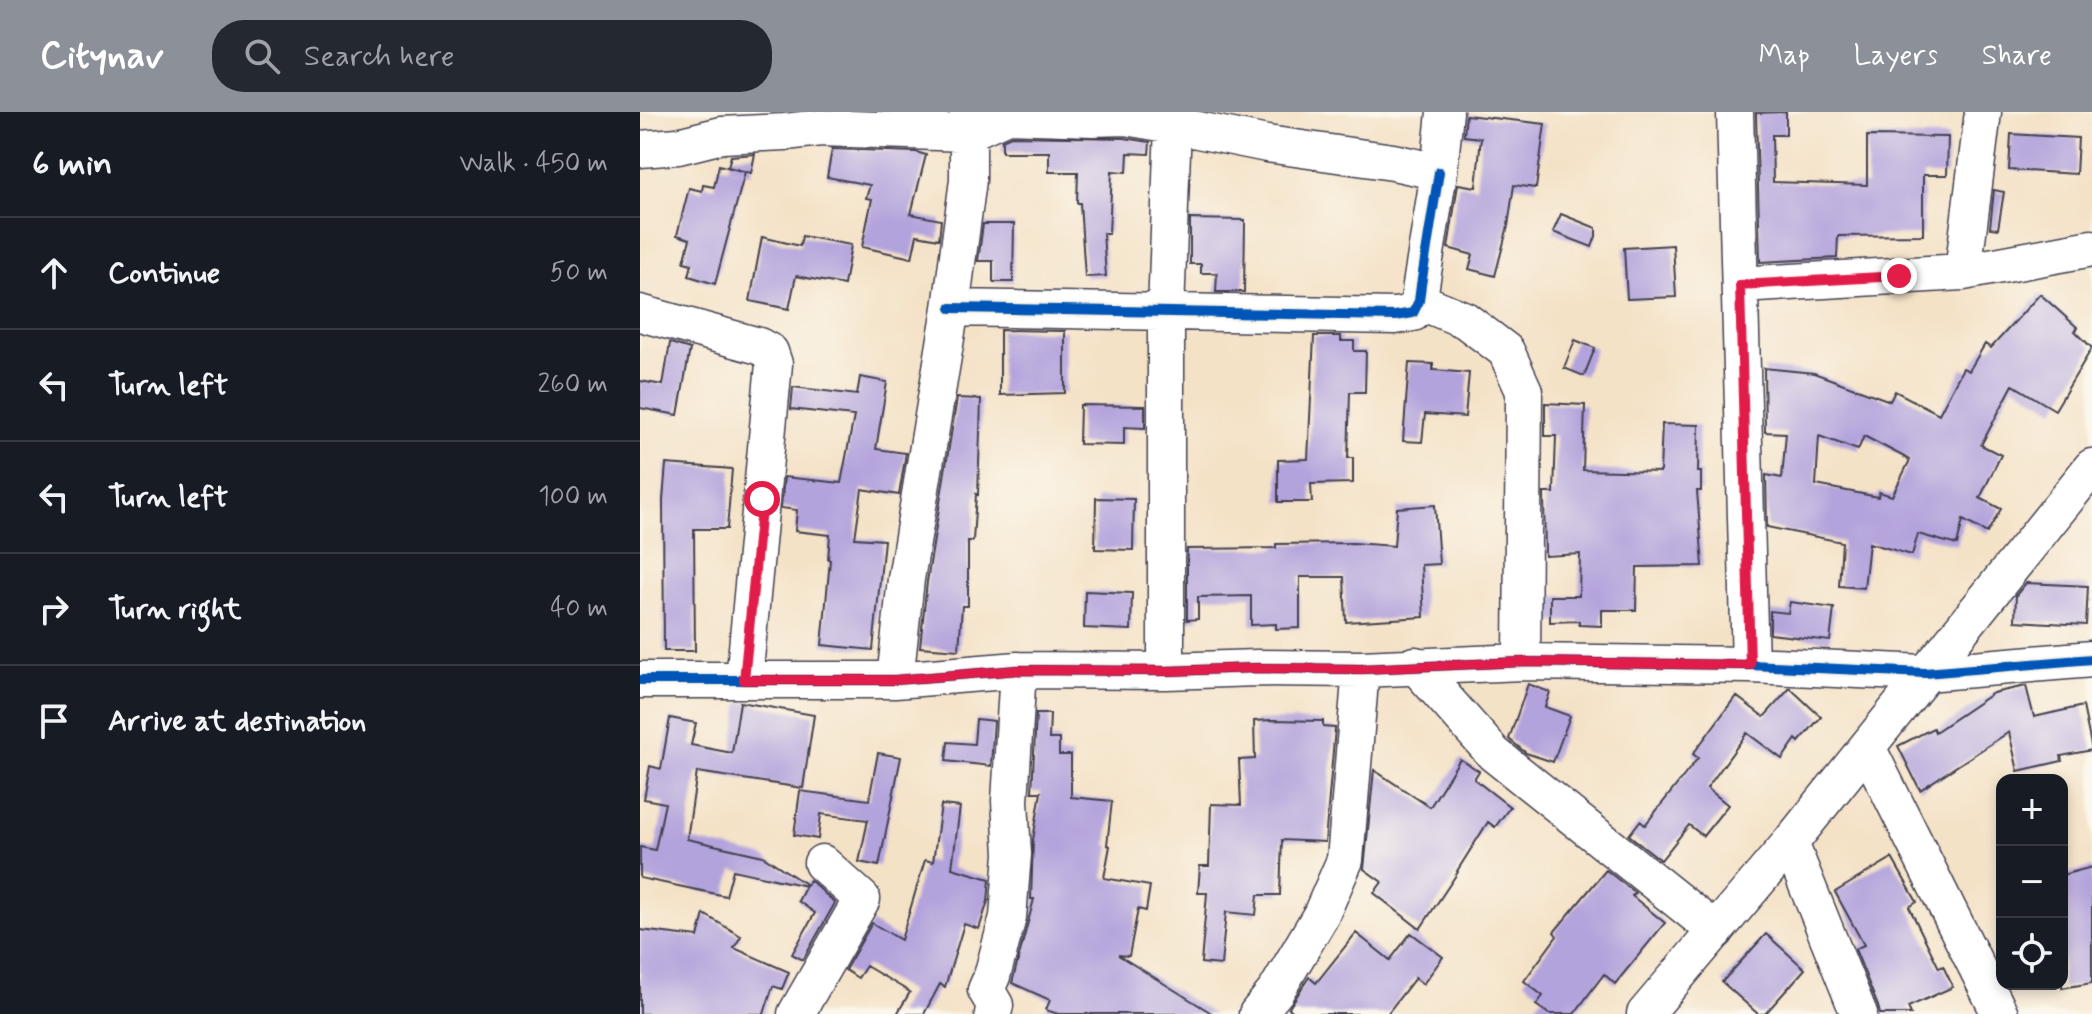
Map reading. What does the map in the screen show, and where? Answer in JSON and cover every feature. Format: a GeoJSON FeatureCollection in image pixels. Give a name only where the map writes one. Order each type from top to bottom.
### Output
{"type":"FeatureCollection","features":[{"type":"Feature","properties":{"kind":"street"},"geometry":{"type":"LineString","coordinates":[[951,308],[1395,316],[1413,313],[1419,301],[1445,112]]}},
{"type":"Feature","properties":{"kind":"street"},"geometry":{"type":"LineString","coordinates":[[1735,112],[1750,665]]}},
{"type":"Feature","properties":{"kind":"street"},"geometry":{"type":"LineString","coordinates":[[1963,272],[1983,112]]}},
{"type":"Feature","properties":{"kind":"street"},"geometry":{"type":"LineString","coordinates":[[640,149],[678,146],[694,127],[722,135],[786,122],[821,128],[968,123],[1007,115],[1093,118],[1126,114],[1173,125],[1269,128],[1439,172]]}},
{"type":"Feature","properties":{"kind":"street"},"geometry":{"type":"LineString","coordinates":[[895,680],[906,579],[951,308],[968,180],[968,123]]}},
{"type":"Feature","properties":{"kind":"street"},"geometry":{"type":"LineString","coordinates":[[1166,671],[1166,311],[1173,125]]}},
{"type":"Feature","properties":{"kind":"street"},"geometry":{"type":"LineString","coordinates":[[1740,285],[1963,272],[2092,248]]}},
{"type":"Feature","properties":{"kind":"street"},"geometry":{"type":"LineString","coordinates":[[1419,301],[1465,320],[1506,351],[1524,391],[1522,662]]}},
{"type":"Feature","properties":{"kind":"street"},"geometry":{"type":"LineString","coordinates":[[640,313],[759,346],[770,352],[774,364],[744,680]]}},
{"type":"Feature","properties":{"kind":"street"},"geometry":{"type":"LineString","coordinates":[[1645,1014],[1790,843],[2092,467]]}},
{"type":"Feature","properties":{"kind":"street"},"geometry":{"type":"LineString","coordinates":[[640,680],[895,680],[1018,670],[1361,669],[1522,662],[1750,665],[1925,673],[2092,659]]}},
{"type":"Feature","properties":{"kind":"street"},"geometry":{"type":"LineString","coordinates":[[1415,665],[1494,754],[1716,931]]}},
{"type":"Feature","properties":{"kind":"street"},"geometry":{"type":"LineString","coordinates":[[1257,1014],[1276,991],[1321,915],[1345,860],[1361,669]]}},
{"type":"Feature","properties":{"kind":"street"},"geometry":{"type":"LineString","coordinates":[[993,1014],[995,1005],[986,990],[1008,917],[1013,854],[1010,801],[1018,670]]}},
{"type":"Feature","properties":{"kind":"street"},"geometry":{"type":"LineString","coordinates":[[1867,747],[2000,1014]]}},
{"type":"Feature","properties":{"kind":"street"},"geometry":{"type":"LineString","coordinates":[[1790,843],[1859,1014]]}},
{"type":"Feature","properties":{"kind":"street"},"geometry":{"type":"LineString","coordinates":[[796,1014],[862,899],[822,863]]}},
{"type":"Feature","properties":{"kind":"building"},"geometry":{"type":"Polygon","coordinates":[[[1786,112],[1786,135],[1772,135],[1773,182],[1867,185],[1867,136],[1948,137],[1947,175],[1923,175],[1923,235],[1838,236],[1837,258],[1760,262],[1756,113],[1786,112]]]}},
{"type":"Feature","properties":{"kind":"building"},"geometry":{"type":"Polygon","coordinates":[[[1466,115],[1545,124],[1536,188],[1514,185],[1508,226],[1495,276],[1469,269],[1473,255],[1448,248],[1458,184],[1476,187],[1481,138],[1464,136],[1466,115]]]}},
{"type":"Feature","properties":{"kind":"building"},"geometry":{"type":"Polygon","coordinates":[[[2011,134],[2078,138],[2076,174],[2009,170],[2011,134]]]}},
{"type":"Feature","properties":{"kind":"building"},"geometry":{"type":"Polygon","coordinates":[[[1011,136],[1124,138],[1150,142],[1149,154],[1128,153],[1127,172],[1112,171],[1109,233],[1103,233],[1106,276],[1085,277],[1080,203],[1077,203],[1078,172],[1049,172],[1049,152],[1002,152],[1002,140],[1011,136]]]}},
{"type":"Feature","properties":{"kind":"building"},"geometry":{"type":"Polygon","coordinates":[[[832,149],[926,155],[911,214],[941,220],[939,239],[917,235],[912,258],[862,247],[872,199],[866,198],[870,185],[827,177],[832,149]]]}},
{"type":"Feature","properties":{"kind":"building"},"geometry":{"type":"Polygon","coordinates":[[[755,154],[751,173],[728,167],[731,156],[755,154]]]}},
{"type":"Feature","properties":{"kind":"building"},"geometry":{"type":"Polygon","coordinates":[[[719,165],[745,172],[715,284],[689,276],[692,264],[684,262],[690,239],[677,235],[689,188],[702,191],[703,185],[714,187],[719,165]]]}},
{"type":"Feature","properties":{"kind":"building"},"geometry":{"type":"Polygon","coordinates":[[[1994,190],[2004,192],[1998,229],[1990,228],[1994,190]]]}},
{"type":"Feature","properties":{"kind":"building"},"geometry":{"type":"Polygon","coordinates":[[[1561,214],[1596,228],[1592,247],[1553,232],[1561,214]]]}},
{"type":"Feature","properties":{"kind":"building"},"geometry":{"type":"Polygon","coordinates":[[[1190,219],[1245,220],[1244,292],[1216,292],[1217,273],[1201,273],[1201,264],[1190,264],[1190,219]]]}},
{"type":"Feature","properties":{"kind":"building"},"geometry":{"type":"Polygon","coordinates":[[[983,224],[1014,224],[1013,282],[993,282],[993,261],[978,261],[983,224]]]}},
{"type":"Feature","properties":{"kind":"building"},"geometry":{"type":"Polygon","coordinates":[[[802,236],[851,245],[844,285],[796,276],[789,309],[750,301],[762,237],[800,246],[802,236]]]}},
{"type":"Feature","properties":{"kind":"building"},"geometry":{"type":"Polygon","coordinates":[[[1673,245],[1676,297],[1627,299],[1624,248],[1673,245]]]}},
{"type":"Feature","properties":{"kind":"building"},"geometry":{"type":"Polygon","coordinates":[[[2040,294],[2078,328],[2075,331],[2092,348],[2055,410],[2013,385],[1981,445],[2001,455],[1980,498],[2001,509],[1987,533],[1963,520],[1957,545],[1918,534],[1912,555],[1869,543],[1864,588],[1839,586],[1842,542],[1767,527],[1766,475],[1782,478],[1786,433],[1765,432],[1764,368],[1814,373],[1890,401],[1895,391],[1939,414],[1963,368],[1969,371],[1985,344],[1991,348],[2040,294]],[[1819,436],[1816,485],[1878,497],[1879,492],[1892,496],[1910,460],[1864,436],[1858,450],[1819,436]]]}},
{"type":"Feature","properties":{"kind":"building"},"geometry":{"type":"Polygon","coordinates":[[[1000,330],[1065,331],[1065,393],[1000,395],[1000,330]]]}},
{"type":"Feature","properties":{"kind":"building"},"geometry":{"type":"Polygon","coordinates":[[[1314,336],[1341,336],[1341,341],[1354,341],[1354,351],[1366,351],[1365,392],[1350,392],[1348,458],[1353,458],[1353,483],[1311,484],[1312,502],[1278,502],[1278,460],[1308,459],[1314,336]]]}},
{"type":"Feature","properties":{"kind":"building"},"geometry":{"type":"Polygon","coordinates":[[[1575,340],[1595,348],[1584,376],[1564,368],[1575,340]]]}},
{"type":"Feature","properties":{"kind":"building"},"geometry":{"type":"Polygon","coordinates":[[[670,343],[690,349],[678,415],[640,408],[640,381],[663,385],[670,343]]]}},
{"type":"Feature","properties":{"kind":"building"},"geometry":{"type":"Polygon","coordinates":[[[1409,363],[1433,364],[1433,370],[1469,373],[1465,417],[1425,414],[1422,442],[1403,441],[1409,363]]]}},
{"type":"Feature","properties":{"kind":"building"},"geometry":{"type":"Polygon","coordinates":[[[860,377],[887,382],[876,449],[906,453],[899,495],[862,489],[855,538],[884,540],[873,650],[822,645],[830,535],[795,531],[797,510],[781,508],[784,477],[841,483],[854,416],[791,409],[793,387],[857,395],[860,377]]]}},
{"type":"Feature","properties":{"kind":"building"},"geometry":{"type":"Polygon","coordinates":[[[957,398],[981,399],[978,495],[973,541],[968,541],[968,606],[962,606],[959,650],[920,647],[927,582],[957,398]]]}},
{"type":"Feature","properties":{"kind":"building"},"geometry":{"type":"Polygon","coordinates":[[[1545,403],[1585,405],[1583,470],[1660,472],[1662,424],[1699,425],[1698,472],[1701,472],[1701,491],[1697,491],[1703,566],[1637,567],[1636,610],[1602,610],[1602,626],[1579,625],[1579,621],[1550,622],[1550,596],[1579,596],[1580,554],[1545,556],[1544,493],[1554,493],[1556,436],[1545,436],[1545,403]]]}},
{"type":"Feature","properties":{"kind":"building"},"geometry":{"type":"Polygon","coordinates":[[[1080,405],[1145,406],[1145,428],[1124,427],[1124,445],[1079,444],[1080,405]]]}},
{"type":"Feature","properties":{"kind":"building"},"geometry":{"type":"Polygon","coordinates":[[[666,464],[732,469],[727,529],[694,529],[695,651],[664,651],[663,500],[666,464]]]}},
{"type":"Feature","properties":{"kind":"building"},"geometry":{"type":"Polygon","coordinates":[[[1096,498],[1134,499],[1133,550],[1095,549],[1096,498]]]}},
{"type":"Feature","properties":{"kind":"building"},"geometry":{"type":"Polygon","coordinates":[[[1435,505],[1439,564],[1421,565],[1424,617],[1346,622],[1344,577],[1300,577],[1300,628],[1276,629],[1276,624],[1251,625],[1251,596],[1198,597],[1198,619],[1187,620],[1187,549],[1276,548],[1276,544],[1394,546],[1397,508],[1435,505]]]}},
{"type":"Feature","properties":{"kind":"building"},"geometry":{"type":"Polygon","coordinates":[[[2026,583],[2088,586],[2086,625],[2015,621],[2016,595],[2026,583]]]}},
{"type":"Feature","properties":{"kind":"building"},"geometry":{"type":"Polygon","coordinates":[[[1085,591],[1132,593],[1131,630],[1084,628],[1085,591]]]}},
{"type":"Feature","properties":{"kind":"building"},"geometry":{"type":"Polygon","coordinates":[[[1790,602],[1834,608],[1830,641],[1770,634],[1770,611],[1788,613],[1790,602]]]}},
{"type":"Feature","properties":{"kind":"building"},"geometry":{"type":"Polygon","coordinates":[[[1528,684],[1550,692],[1545,707],[1570,716],[1553,762],[1526,753],[1509,739],[1528,684]]]}},
{"type":"Feature","properties":{"kind":"building"},"geometry":{"type":"Polygon","coordinates":[[[2026,686],[2034,717],[2083,706],[2092,750],[2061,756],[2062,761],[2018,771],[2009,732],[1920,790],[1898,746],[1933,728],[1935,732],[1993,693],[2026,686]]]}},
{"type":"Feature","properties":{"kind":"building"},"geometry":{"type":"Polygon","coordinates":[[[1790,688],[1821,717],[1799,742],[1796,739],[1782,759],[1747,733],[1707,788],[1728,805],[1703,836],[1689,825],[1661,860],[1629,835],[1640,821],[1645,825],[1698,758],[1693,754],[1736,696],[1764,717],[1790,688]]]}},
{"type":"Feature","properties":{"kind":"building"},"geometry":{"type":"Polygon","coordinates":[[[740,702],[814,715],[803,788],[697,772],[687,839],[763,856],[807,885],[810,880],[835,903],[803,960],[792,954],[815,913],[798,901],[806,886],[733,870],[726,896],[640,878],[640,847],[655,850],[665,803],[644,799],[650,766],[661,769],[670,718],[696,723],[691,745],[732,753],[740,702]]]}},
{"type":"Feature","properties":{"kind":"building"},"geometry":{"type":"Polygon","coordinates":[[[1036,714],[1050,714],[1049,739],[1059,739],[1059,755],[1071,755],[1071,797],[1112,801],[1107,845],[1110,846],[1104,878],[1150,886],[1146,911],[1138,909],[1129,956],[1118,955],[1213,1014],[1058,1014],[1046,1010],[1050,1000],[1012,983],[1034,899],[1031,899],[1033,840],[1041,792],[1032,792],[1036,714]]]}},
{"type":"Feature","properties":{"kind":"building"},"geometry":{"type":"Polygon","coordinates":[[[976,719],[994,721],[991,766],[946,761],[948,742],[974,744],[976,719]]]}},
{"type":"Feature","properties":{"kind":"building"},"geometry":{"type":"Polygon","coordinates":[[[1254,721],[1323,721],[1323,727],[1335,728],[1325,842],[1282,840],[1280,895],[1258,895],[1256,915],[1226,912],[1221,965],[1201,963],[1207,893],[1198,893],[1200,866],[1209,866],[1211,804],[1241,805],[1239,760],[1255,759],[1254,721]]]}},
{"type":"Feature","properties":{"kind":"building"},"geometry":{"type":"Polygon","coordinates":[[[878,753],[901,757],[879,866],[859,862],[868,820],[821,814],[818,839],[794,835],[800,791],[869,800],[878,753]]]}},
{"type":"Feature","properties":{"kind":"building"},"geometry":{"type":"Polygon","coordinates":[[[1460,759],[1479,771],[1474,779],[1510,807],[1495,827],[1488,822],[1420,929],[1374,893],[1382,882],[1364,869],[1374,770],[1430,807],[1460,759]]]}},
{"type":"Feature","properties":{"kind":"building"},"geometry":{"type":"Polygon","coordinates":[[[941,805],[960,807],[952,868],[990,879],[988,901],[979,929],[964,924],[945,987],[940,984],[924,1014],[897,1014],[910,992],[866,966],[858,978],[845,970],[872,923],[901,940],[925,860],[933,862],[941,805]]]}},
{"type":"Feature","properties":{"kind":"building"},"geometry":{"type":"Polygon","coordinates":[[[1892,858],[1917,902],[1909,907],[1939,968],[1943,966],[1953,987],[1908,1007],[1911,1014],[1880,1014],[1855,949],[1864,945],[1835,892],[1892,858]]]}},
{"type":"Feature","properties":{"kind":"building"},"geometry":{"type":"Polygon","coordinates":[[[2092,867],[2092,983],[2068,987],[2068,918],[2068,873],[2092,867]]]}},
{"type":"Feature","properties":{"kind":"building"},"geometry":{"type":"Polygon","coordinates":[[[1606,870],[1665,923],[1615,984],[1604,974],[1574,1014],[1549,1014],[1536,1005],[1543,996],[1524,981],[1557,936],[1554,932],[1606,870]]]}},
{"type":"Feature","properties":{"kind":"building"},"geometry":{"type":"Polygon","coordinates":[[[704,914],[741,936],[734,948],[789,972],[782,989],[773,986],[764,1014],[640,1014],[640,930],[698,937],[704,914]]]}},
{"type":"Feature","properties":{"kind":"building"},"geometry":{"type":"Polygon","coordinates":[[[1356,933],[1390,960],[1411,933],[1443,957],[1423,984],[1415,978],[1387,1014],[1295,1014],[1289,1008],[1309,977],[1316,983],[1356,933]]]}},
{"type":"Feature","properties":{"kind":"building"},"geometry":{"type":"Polygon","coordinates":[[[1766,934],[1805,969],[1765,1014],[1758,1014],[1722,982],[1766,934]]]}},
{"type":"Feature","properties":{"kind":"cycle path"},"geometry":{"type":"LineString","coordinates":[[951,308],[1395,316],[1413,313],[1419,301],[1439,172]]}},
{"type":"Feature","properties":{"kind":"cycle path"},"geometry":{"type":"LineString","coordinates":[[640,680],[895,680],[1018,670],[1361,669],[1522,662],[1750,665],[1925,673],[2092,659]]}},
{"type":"Feature","properties":{"kind":"route"},"geometry":{"type":"LineString","coordinates":[[762,499],[744,680],[895,680],[1018,670],[1361,669],[1522,662],[1750,665],[1740,285],[1899,276]]}}]}
